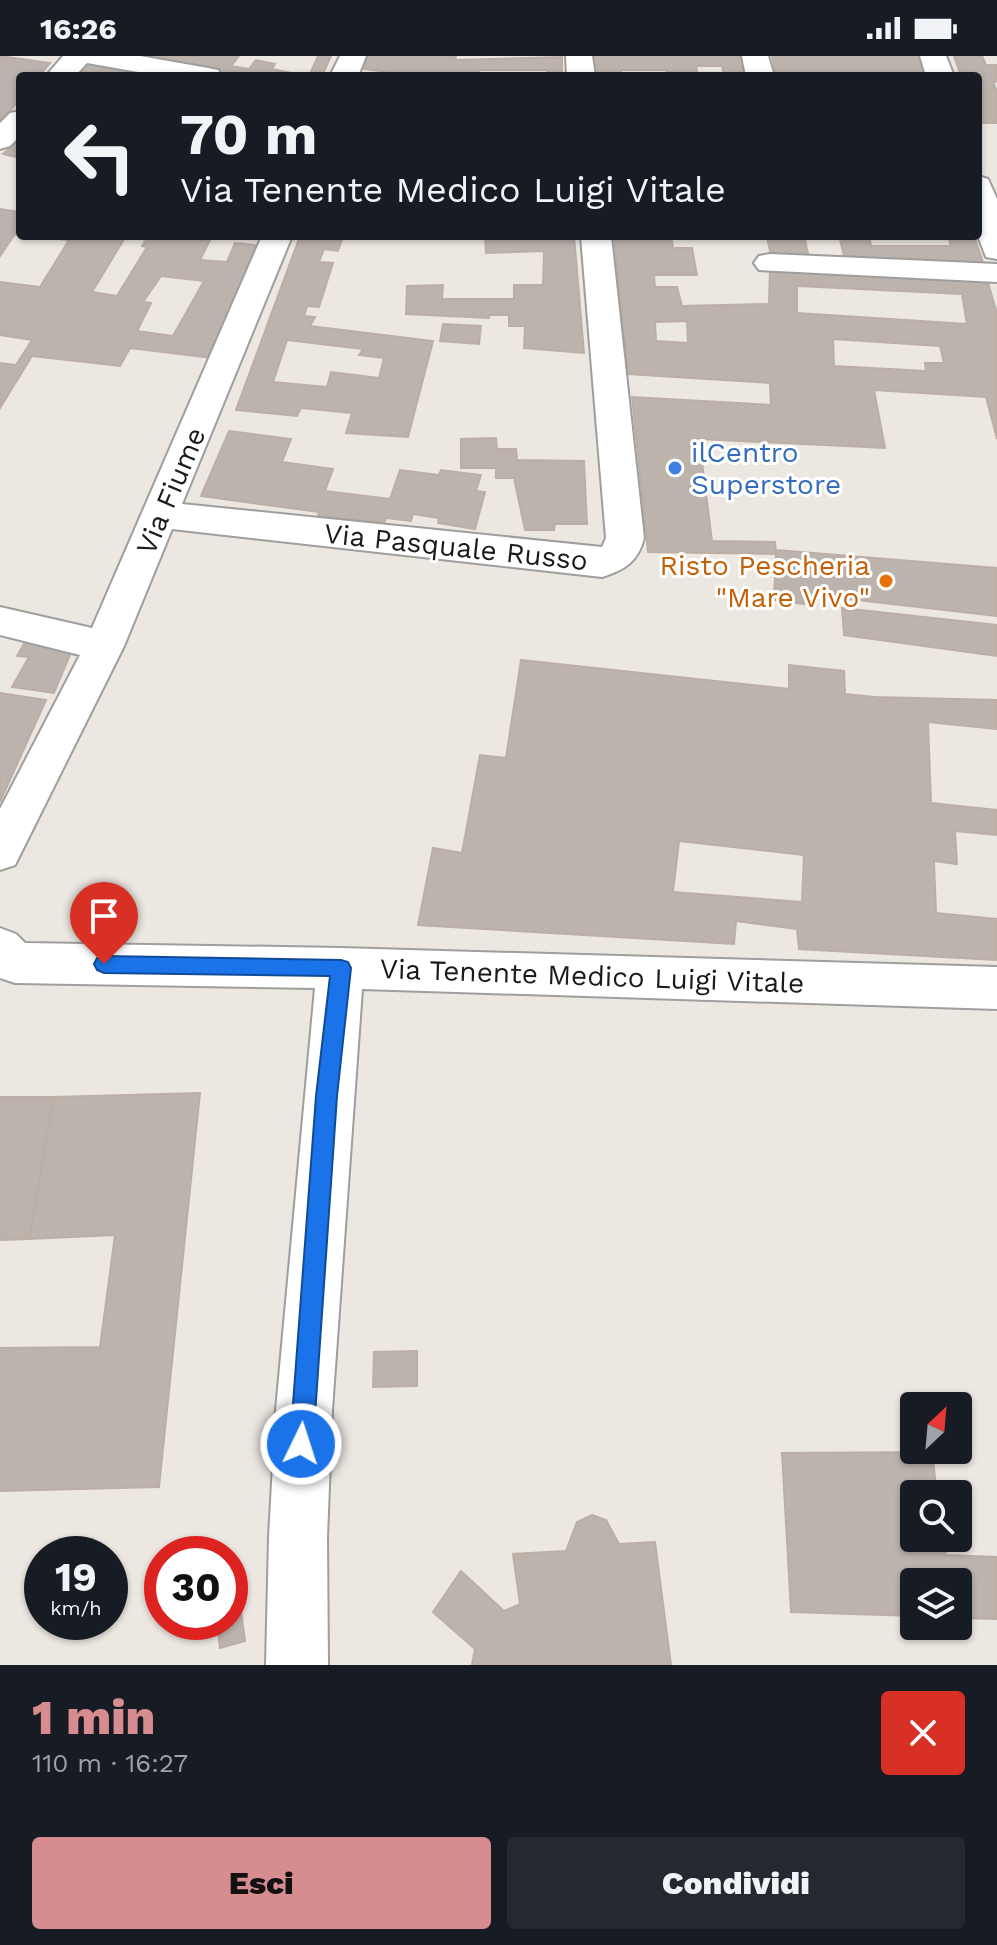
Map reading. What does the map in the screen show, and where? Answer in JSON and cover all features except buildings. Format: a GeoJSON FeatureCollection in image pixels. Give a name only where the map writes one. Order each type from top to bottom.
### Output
{"type":"FeatureCollection","features":[{"type":"Feature","properties":{"kind":"street"},"geometry":{"type":"LineString","coordinates":[[64,72],[78,56]]}},
{"type":"Feature","properties":{"kind":"street"},"geometry":{"type":"LineString","coordinates":[[93,56],[185,72]]}},
{"type":"Feature","properties":{"kind":"street"},"geometry":{"type":"LineString","coordinates":[[0,140],[16,123]]}},
{"type":"Feature","properties":{"kind":"street"},"geometry":{"type":"LineString","coordinates":[[982,199],[997,250]]}},
{"type":"Feature","properties":{"kind":"street","name":"Via Fiume"},"geometry":{"type":"LineString","coordinates":[[104,646],[275,240]]}},
{"type":"Feature","properties":{"kind":"street","name":"Via Pasquale Russo"},"geometry":{"type":"LineString","coordinates":[[161,515],[602,563],[616,558],[624,548],[625,538],[596,240]]}},
{"type":"Feature","properties":{"kind":"street"},"geometry":{"type":"LineString","coordinates":[[770,263],[997,273]]}},
{"type":"Feature","properties":{"kind":"street"},"geometry":{"type":"LineString","coordinates":[[0,621],[104,646],[0,852]]}},
{"type":"Feature","properties":{"kind":"street","name":"Via Tenente Medico Luigi Vitale"},"geometry":{"type":"LineString","coordinates":[[0,948],[15,963],[341,968],[997,988]]}},
{"type":"Feature","properties":{"kind":"street"},"geometry":{"type":"LineString","coordinates":[[297,1665],[295,1584],[301,1444],[326,1096],[341,968]]}},
{"type":"Feature","properties":{"kind":"place","name":"ilCentro Superstore"},"geometry":{"type":"Point","coordinates":[675,468]}},
{"type":"Feature","properties":{"kind":"place","name":"Risto Pescheria \"Mare Vivo\""},"geometry":{"type":"Point","coordinates":[886,581]}},
{"type":"Feature","properties":{"kind":"route"},"geometry":{"type":"LineString","coordinates":[[104,964],[341,968],[326,1096],[301,1444]]}}]}
